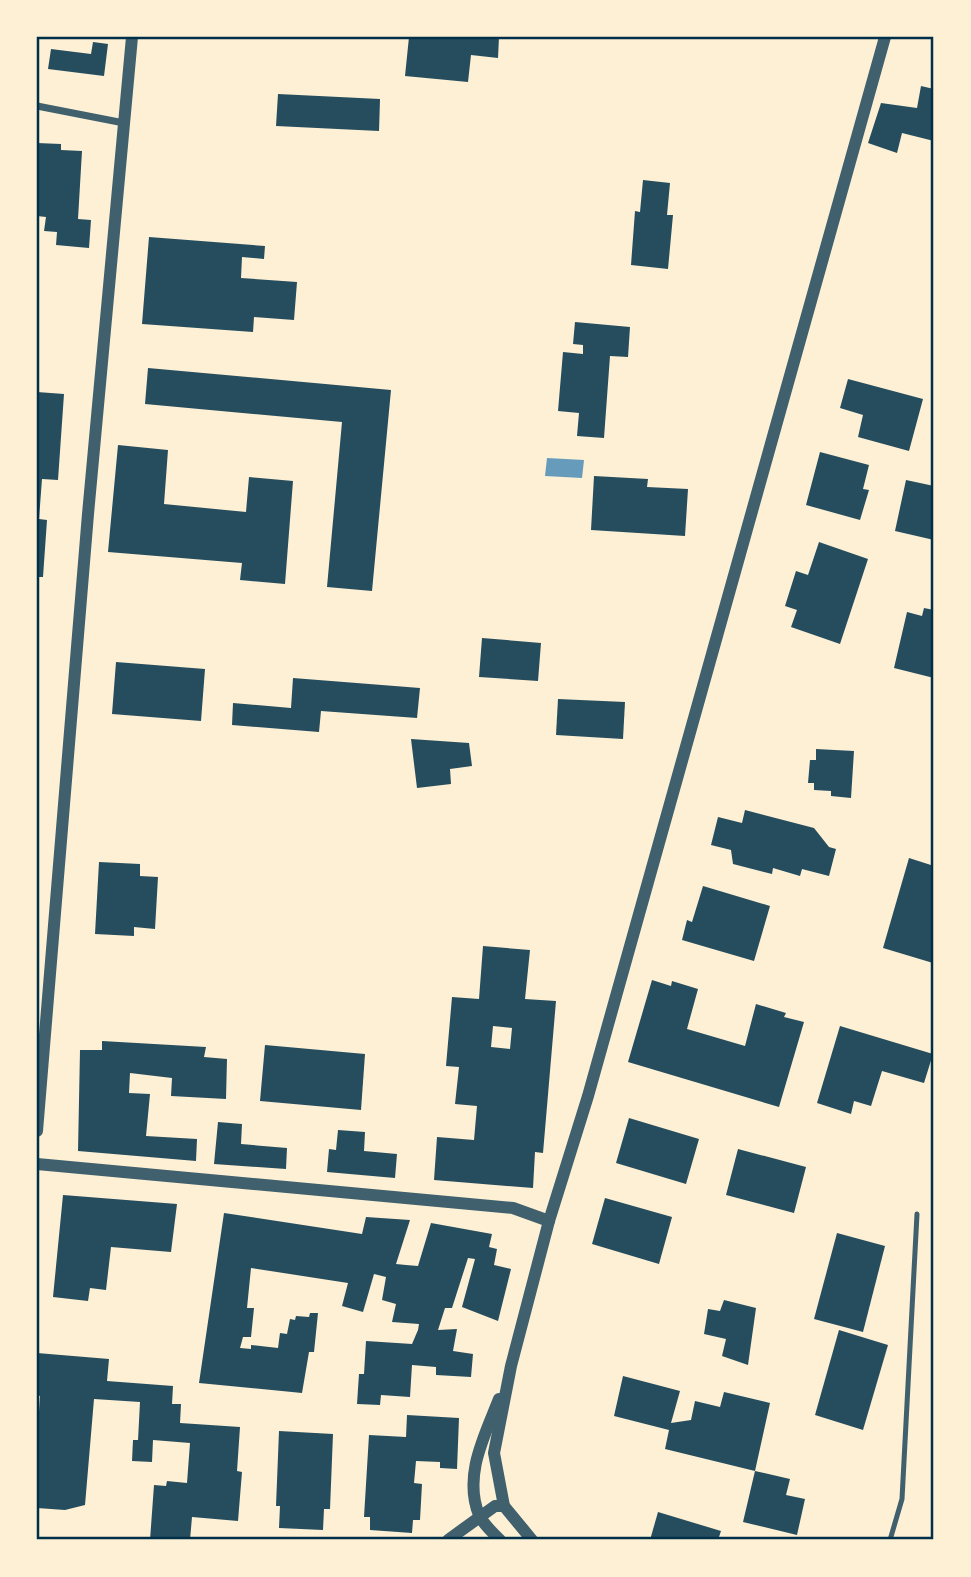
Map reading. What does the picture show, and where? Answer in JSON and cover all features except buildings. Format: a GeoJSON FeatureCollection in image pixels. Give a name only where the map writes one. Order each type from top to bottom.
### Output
{"type":"FeatureCollection","features":[{"type":"Feature","properties":{"kind":"street"},"geometry":{"type":"LineString","coordinates":[[37,1131],[87,527],[132,37]]}},
{"type":"Feature","properties":{"kind":"street"},"geometry":{"type":"LineString","coordinates":[[533,1540],[505,1506],[494,1453],[511,1366],[549,1220],[589,1096],[885,37]]}},
{"type":"Feature","properties":{"kind":"street"},"geometry":{"type":"LineString","coordinates":[[37,106],[124,123]]}},
{"type":"Feature","properties":{"kind":"street"},"geometry":{"type":"LineString","coordinates":[[37,1164],[513,1208],[549,1220]]}},
{"type":"Feature","properties":{"kind":"street"},"geometry":{"type":"LineString","coordinates":[[500,1540],[480,1517],[473,1479],[477,1455],[511,1366]]}},
{"type":"Feature","properties":{"kind":"street"},"geometry":{"type":"LineString","coordinates":[[449,1540],[495,1506],[505,1506]]}},
{"type":"Feature","properties":{"kind":"lane"},"geometry":{"type":"LineString","coordinates":[[890,1540],[902,1499],[917,1214]]}},
{"type":"Feature","properties":{"kind":"water"},"geometry":{"type":"Polygon","coordinates":[[[547,458],[584,460],[582,478],[545,476],[547,458]]]}}]}
